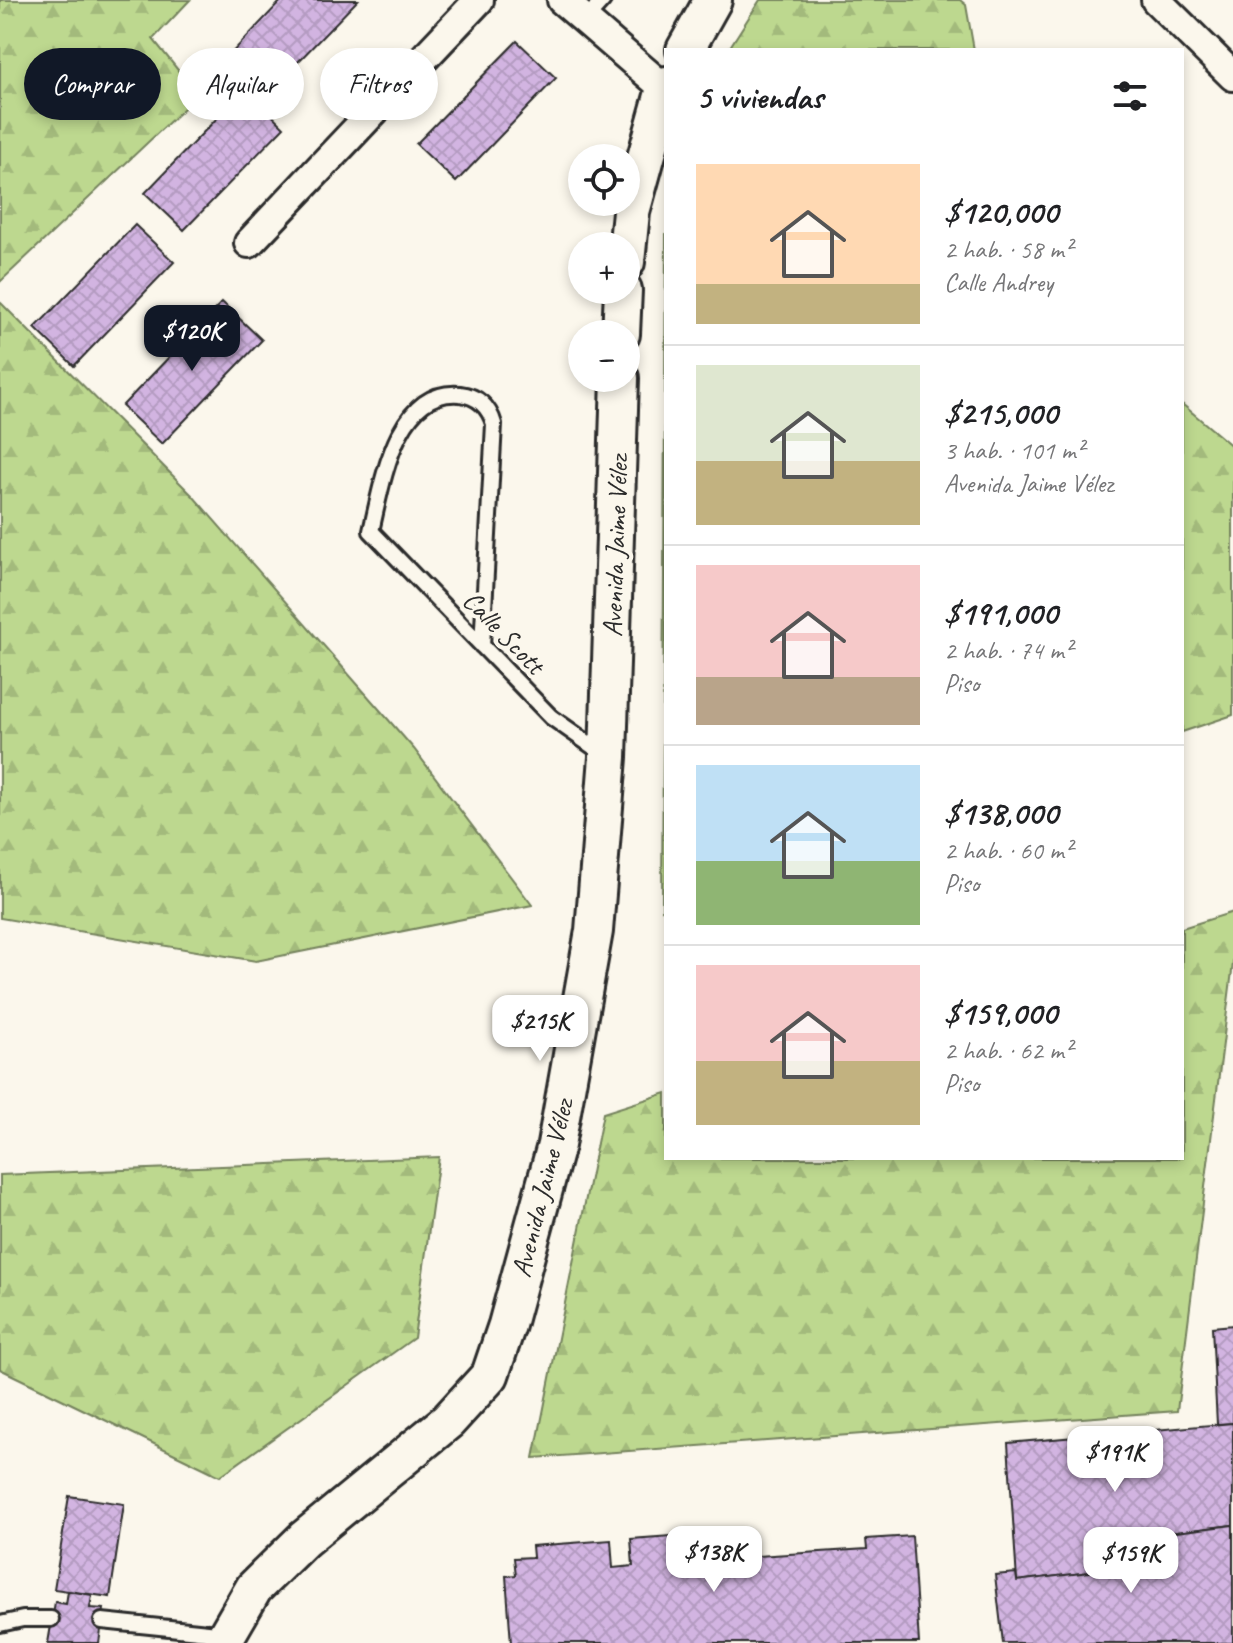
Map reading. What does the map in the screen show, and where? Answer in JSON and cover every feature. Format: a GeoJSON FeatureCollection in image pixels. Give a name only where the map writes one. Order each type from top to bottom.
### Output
{"type":"FeatureCollection","features":[{"type":"Feature","properties":{"kind":"street"},"geometry":{"type":"LineString","coordinates":[[249,243],[479,0]]}},
{"type":"Feature","properties":{"kind":"street"},"geometry":{"type":"LineString","coordinates":[[562,0],[594,10],[664,85]]}},
{"type":"Feature","properties":{"kind":"street"},"geometry":{"type":"LineString","coordinates":[[686,48],[713,0]]}},
{"type":"Feature","properties":{"kind":"street"},"geometry":{"type":"LineString","coordinates":[[1156,0],[1233,76]]}},
{"type":"Feature","properties":{"kind":"street"},"geometry":{"type":"LineString","coordinates":[[629,232],[631,212],[664,90]]}},
{"type":"Feature","properties":{"kind":"street","name":"Avenida Jaime Vélez"},"geometry":{"type":"LineString","coordinates":[[225,1638],[254,1588],[294,1549],[448,1421],[490,1375],[556,1145],[594,931],[608,757],[620,392]]}},
{"type":"Feature","properties":{"kind":"lane","name":"Calle Scott"},"geometry":{"type":"LineString","coordinates":[[482,646],[495,436],[491,412],[484,404],[460,394],[443,395],[413,414],[399,433],[388,461],[371,531],[482,646],[551,717],[608,757]]}},
{"type":"Feature","properties":{"kind":"lane"},"geometry":{"type":"LineString","coordinates":[[0,1624],[23,1619],[51,1619]]}},
{"type":"Feature","properties":{"kind":"lane"},"geometry":{"type":"LineString","coordinates":[[102,1621],[225,1638]]}},
{"type":"Feature","properties":{"kind":"green space"},"geometry":{"type":"Polygon","coordinates":[[[0,0],[190,0],[153,39],[160,48],[24,48],[24,120],[161,120],[161,49],[177,69],[177,115],[0,282],[0,0]]]}},
{"type":"Feature","properties":{"kind":"green space"},"geometry":{"type":"Polygon","coordinates":[[[760,0],[960,0],[966,5],[974,48],[729,48],[760,0]]]}},
{"type":"Feature","properties":{"kind":"green space"},"geometry":{"type":"Polygon","coordinates":[[[0,302],[193,496],[414,749],[532,905],[256,961],[0,918],[0,302]]]}},
{"type":"Feature","properties":{"kind":"green space"},"geometry":{"type":"Polygon","coordinates":[[[1184,406],[1233,447],[1233,715],[1184,731],[1184,406]]]}},
{"type":"Feature","properties":{"kind":"green space"},"geometry":{"type":"Polygon","coordinates":[[[664,572],[664,909],[662,910],[664,572]]]}},
{"type":"Feature","properties":{"kind":"green space"},"geometry":{"type":"Polygon","coordinates":[[[1233,912],[1233,963],[1177,1411],[534,1458],[603,1113],[664,1094],[664,1160],[1184,1160],[1184,927],[1233,912]]]}},
{"type":"Feature","properties":{"kind":"green space"},"geometry":{"type":"Polygon","coordinates":[[[439,1157],[414,1338],[220,1476],[0,1369],[0,1175],[439,1157]]]}},
{"type":"Feature","properties":{"kind":"building"},"geometry":{"type":"Polygon","coordinates":[[[282,0],[358,0],[304,56],[304,48],[236,48],[282,0]]]}},
{"type":"Feature","properties":{"kind":"building"},"geometry":{"type":"Polygon","coordinates":[[[517,41],[556,78],[456,182],[416,144],[517,41]]]}},
{"type":"Feature","properties":{"kind":"building"},"geometry":{"type":"Polygon","coordinates":[[[215,120],[277,120],[284,127],[184,230],[145,193],[215,120]]]}},
{"type":"Feature","properties":{"kind":"building"},"geometry":{"type":"Polygon","coordinates":[[[135,225],[174,262],[74,366],[35,328],[135,225]]]}},
{"type":"Feature","properties":{"kind":"building"},"geometry":{"type":"Polygon","coordinates":[[[222,302],[262,340],[162,444],[122,406],[222,302]]]}},
{"type":"Feature","properties":{"kind":"building"},"geometry":{"type":"Polygon","coordinates":[[[1233,1325],[1233,1423],[1217,1424],[1212,1327],[1233,1325]]]}},
{"type":"Feature","properties":{"kind":"building"},"geometry":{"type":"Polygon","coordinates":[[[1233,1423],[1233,1525],[1111,1540],[1115,1569],[1017,1581],[1008,1443],[1233,1423]]]}},
{"type":"Feature","properties":{"kind":"building"},"geometry":{"type":"Polygon","coordinates":[[[69,1496],[124,1504],[110,1597],[54,1589],[69,1496]]]}},
{"type":"Feature","properties":{"kind":"building"},"geometry":{"type":"Polygon","coordinates":[[[1233,1525],[1233,1643],[1003,1643],[995,1575],[1016,1573],[1017,1581],[1115,1569],[1111,1540],[1233,1525]]]}},
{"type":"Feature","properties":{"kind":"building"},"geometry":{"type":"Polygon","coordinates":[[[740,1531],[741,1557],[867,1549],[866,1539],[912,1536],[919,1643],[511,1643],[506,1576],[516,1575],[514,1558],[533,1557],[532,1546],[611,1540],[613,1568],[633,1566],[631,1539],[740,1531]]]}},
{"type":"Feature","properties":{"kind":"building"},"geometry":{"type":"Polygon","coordinates":[[[68,1591],[92,1595],[90,1608],[104,1609],[99,1643],[48,1643],[55,1602],[66,1604],[68,1591]]]}}]}
